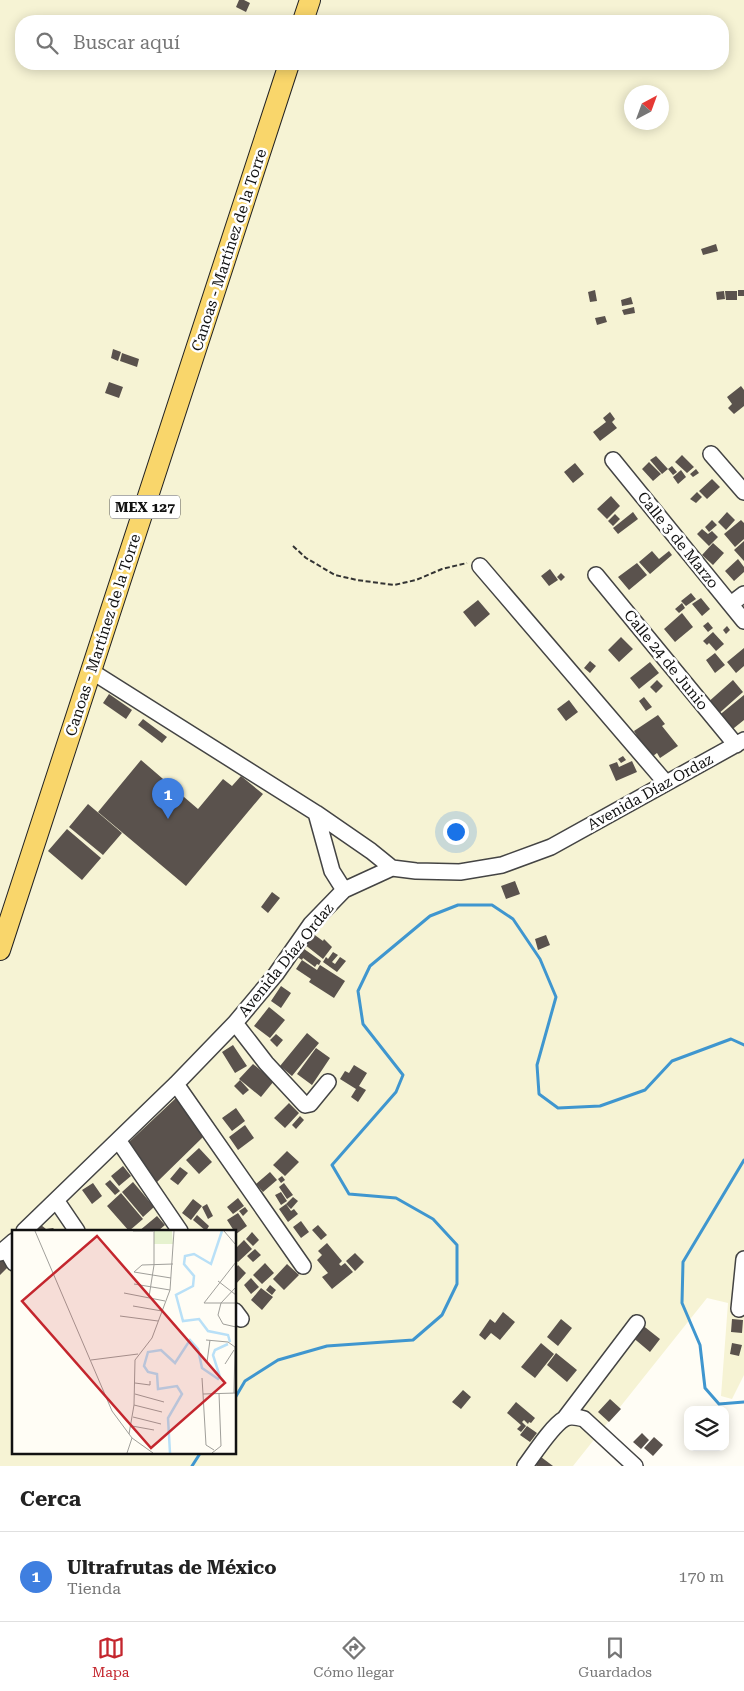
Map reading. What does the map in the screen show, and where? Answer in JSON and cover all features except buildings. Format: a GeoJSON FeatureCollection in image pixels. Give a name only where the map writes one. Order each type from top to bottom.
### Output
{"type":"FeatureCollection","features":[{"type":"Feature","properties":{"kind":"main road"},"geometry":{"type":"LineString","coordinates":[[305,15],[310,0]]}},
{"type":"Feature","properties":{"kind":"main road","name":"Canoas - Martínez de la Torre"},"geometry":{"type":"LineString","coordinates":[[0,950],[288,70]]}},
{"type":"Feature","properties":{"kind":"street"},"geometry":{"type":"LineString","coordinates":[[711,454],[744,492]]}},
{"type":"Feature","properties":{"kind":"street","name":"Calle 3 de Marzo"},"geometry":{"type":"LineString","coordinates":[[613,460],[744,621]]}},
{"type":"Feature","properties":{"kind":"street"},"geometry":{"type":"LineString","coordinates":[[480,566],[666,783]]}},
{"type":"Feature","properties":{"kind":"street","name":"Calle 24 de Junio"},"geometry":{"type":"LineString","coordinates":[[596,575],[740,743]]}},
{"type":"Feature","properties":{"kind":"street"},"geometry":{"type":"LineString","coordinates":[[731,604],[744,594]]}},
{"type":"Feature","properties":{"kind":"street"},"geometry":{"type":"LineString","coordinates":[[91,671],[316,813],[392,868]]}},
{"type":"Feature","properties":{"kind":"street","name":"Avenida Díaz Ordaz"},"geometry":{"type":"LineString","coordinates":[[25,1230],[176,1084],[235,1023],[276,974],[311,924],[344,890],[392,868],[416,872],[460,872],[502,865],[551,847],[740,743]]}},
{"type":"Feature","properties":{"kind":"street"},"geometry":{"type":"LineString","coordinates":[[316,813],[332,872],[344,890]]}},
{"type":"Feature","properties":{"kind":"street"},"geometry":{"type":"LineString","coordinates":[[235,1023],[266,1063],[305,1105],[310,1104],[328,1082]]}},
{"type":"Feature","properties":{"kind":"street"},"geometry":{"type":"LineString","coordinates":[[176,1084],[303,1266]]}},
{"type":"Feature","properties":{"kind":"street"},"geometry":{"type":"LineString","coordinates":[[118,1140],[179,1230]]}},
{"type":"Feature","properties":{"kind":"street"},"geometry":{"type":"LineString","coordinates":[[56,1200],[75,1230]]}},
{"type":"Feature","properties":{"kind":"street"},"geometry":{"type":"LineString","coordinates":[[739,1309],[744,1259]]}},
{"type":"Feature","properties":{"kind":"street"},"geometry":{"type":"LineString","coordinates":[[525,1466],[557,1425],[565,1418],[637,1322]]}},
{"type":"Feature","properties":{"kind":"street"},"geometry":{"type":"LineString","coordinates":[[565,1418],[574,1416],[584,1419],[635,1466]]}},
{"type":"Feature","properties":{"kind":"path"},"geometry":{"type":"LineString","coordinates":[[292,546],[306,558],[335,575],[394,585],[416,580],[442,569],[465,563],[473,563],[480,566]]}},
{"type":"Feature","properties":{"kind":"shaded area"},"geometry":{"type":"Polygon","coordinates":[[[0,0],[744,0],[744,1375],[732,1399],[721,1396],[728,1303],[707,1298],[573,1466],[0,1466],[0,0]]]}},
{"type":"Feature","properties":{"kind":"waterway"},"geometry":{"type":"LineString","coordinates":[[236,1396],[245,1381],[278,1360],[327,1346],[413,1340],[442,1315],[457,1284],[457,1245],[433,1219],[396,1198],[349,1194],[332,1165],[396,1092],[403,1075],[363,1024],[358,991],[370,966],[430,916],[458,905],[492,905],[513,919],[540,959],[556,997],[537,1065],[539,1094],[558,1108],[600,1106],[645,1090],[672,1061],[731,1039],[744,1045]]}},
{"type":"Feature","properties":{"kind":"waterway"},"geometry":{"type":"LineString","coordinates":[[744,1160],[683,1262],[682,1303],[700,1345],[705,1388],[719,1404],[744,1402]]}},
{"type":"Feature","properties":{"kind":"waterway"},"geometry":{"type":"LineString","coordinates":[[192,1466],[200,1454]]}},
{"type":"Feature","properties":{"kind":"place","name":"Ultrafrutas de México"},"geometry":{"type":"Point","coordinates":[168,819]}}]}
